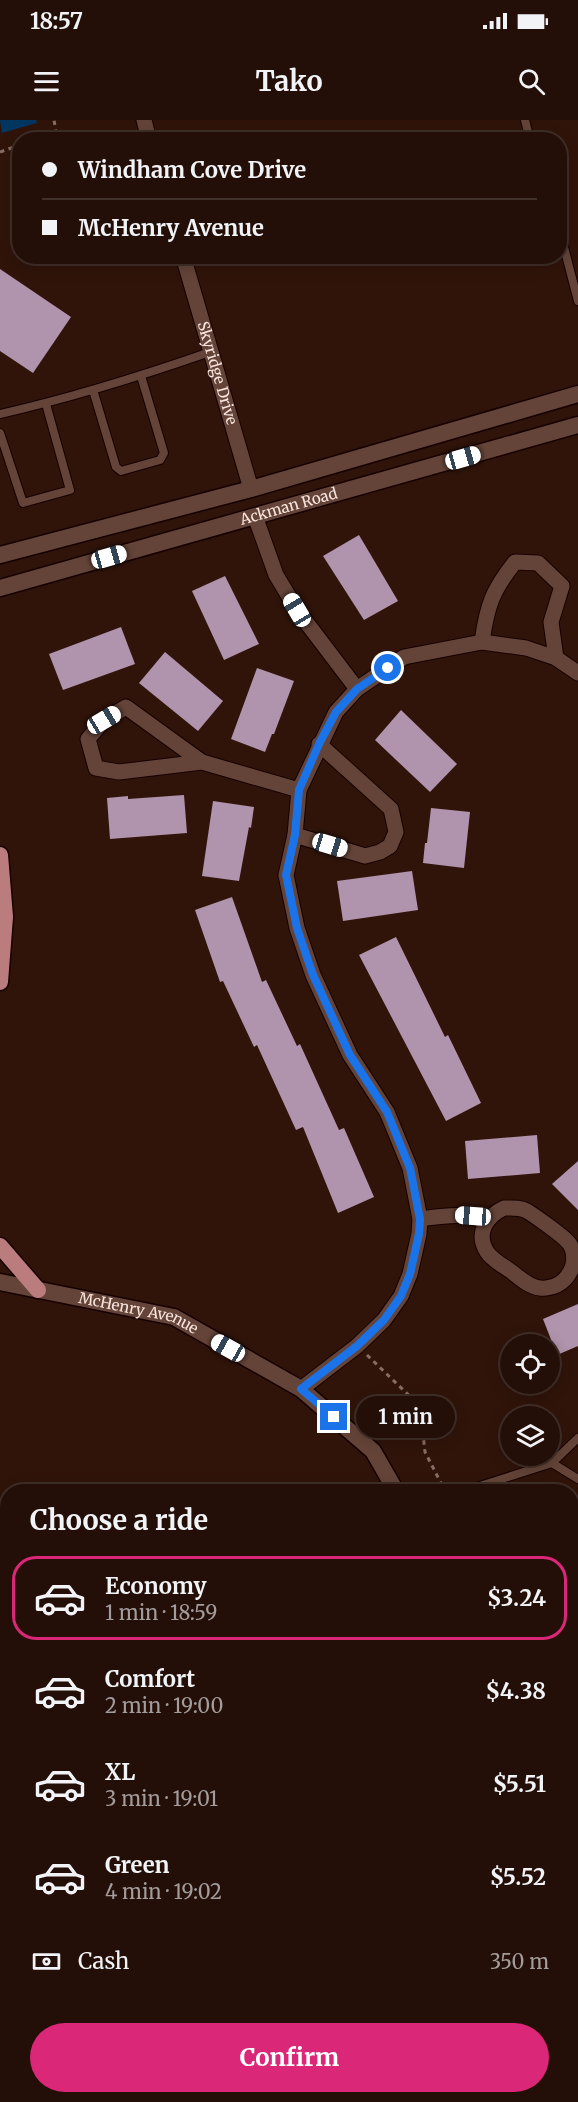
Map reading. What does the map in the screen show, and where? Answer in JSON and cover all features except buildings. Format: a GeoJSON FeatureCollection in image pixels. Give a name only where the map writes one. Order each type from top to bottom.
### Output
{"type":"FeatureCollection","features":[{"type":"Feature","properties":{"kind":"main road"},"geometry":{"type":"LineString","coordinates":[[0,855],[5,917],[0,982]]}},
{"type":"Feature","properties":{"kind":"main road"},"geometry":{"type":"LineString","coordinates":[[0,1246],[38,1290]]}},
{"type":"Feature","properties":{"kind":"street","name":"Skyridge Drive"},"geometry":{"type":"LineString","coordinates":[[185,264],[251,489]]}},
{"type":"Feature","properties":{"kind":"street","name":"Ackman Road"},"geometry":{"type":"LineString","coordinates":[[0,555],[251,489],[578,394]]}},
{"type":"Feature","properties":{"kind":"street","name":"Ackman Road"},"geometry":{"type":"LineString","coordinates":[[0,588],[578,425]]}},
{"type":"Feature","properties":{"kind":"street"},"geometry":{"type":"LineString","coordinates":[[255,516],[276,575],[297,610],[357,689]]}},
{"type":"Feature","properties":{"kind":"street"},"geometry":{"type":"LineString","coordinates":[[482,642],[487,610],[498,584],[515,562],[538,563],[562,586],[551,622],[556,658]]}},
{"type":"Feature","properties":{"kind":"street"},"geometry":{"type":"LineString","coordinates":[[301,1389],[357,1346],[384,1320],[401,1296],[410,1274],[420,1219],[410,1168],[387,1112],[350,1055],[313,975],[297,928],[286,875],[295,835],[299,790],[336,712],[357,689],[404,657],[482,642],[526,648],[556,658],[578,673]]}},
{"type":"Feature","properties":{"kind":"street"},"geometry":{"type":"LineString","coordinates":[[202,762],[119,772],[96,768],[88,740],[104,720],[126,707],[202,762],[299,790]]}},
{"type":"Feature","properties":{"kind":"street"},"geometry":{"type":"LineString","coordinates":[[295,835],[365,856],[380,852],[390,846],[396,832],[391,809],[319,744]]}},
{"type":"Feature","properties":{"kind":"street"},"geometry":{"type":"LineString","coordinates":[[504,1208],[527,1211],[568,1242],[573,1252],[570,1274],[562,1283],[551,1288],[540,1288],[529,1284],[488,1254],[483,1244],[482,1232],[486,1221],[494,1213],[504,1208]]}},
{"type":"Feature","properties":{"kind":"street"},"geometry":{"type":"LineString","coordinates":[[420,1219],[454,1215],[473,1216],[486,1221]]}},
{"type":"Feature","properties":{"kind":"street","name":"McHenry Avenue"},"geometry":{"type":"LineString","coordinates":[[0,1282],[174,1317],[301,1389],[373,1451],[392,1484]]}},
{"type":"Feature","properties":{"kind":"lane"},"geometry":{"type":"LineString","coordinates":[[567,259],[578,301]]}},
{"type":"Feature","properties":{"kind":"lane"},"geometry":{"type":"LineString","coordinates":[[0,414],[46,404],[141,376],[210,352]]}},
{"type":"Feature","properties":{"kind":"lane"},"geometry":{"type":"LineString","coordinates":[[93,390],[116,467],[121,471],[160,460],[164,453],[141,376]]}},
{"type":"Feature","properties":{"kind":"lane"},"geometry":{"type":"LineString","coordinates":[[0,433],[23,503],[70,490],[46,404]]}},
{"type":"Feature","properties":{"kind":"lane"},"geometry":{"type":"LineString","coordinates":[[560,1455],[578,1438]]}},
{"type":"Feature","properties":{"kind":"lane"},"geometry":{"type":"LineString","coordinates":[[485,1484],[540,1466]]}},
{"type":"Feature","properties":{"kind":"lane"},"geometry":{"type":"LineString","coordinates":[[558,1466],[578,1479]]}},
{"type":"Feature","properties":{"kind":"path"},"geometry":{"type":"LineString","coordinates":[[357,1346],[420,1406],[425,1452],[441,1484]]}},
{"type":"Feature","properties":{"kind":"water"},"geometry":{"type":"Polygon","coordinates":[[[0,120],[36,120],[37,123],[2,133],[0,120]]]}},
{"type":"Feature","properties":{"kind":"route"},"geometry":{"type":"LineString","coordinates":[[334,1417],[301,1389],[357,1346],[384,1320],[401,1296],[410,1274],[420,1219],[410,1168],[387,1112],[350,1055],[313,975],[297,928],[286,875],[295,835],[299,790],[319,744],[336,712],[357,689],[388,668]]}}]}
